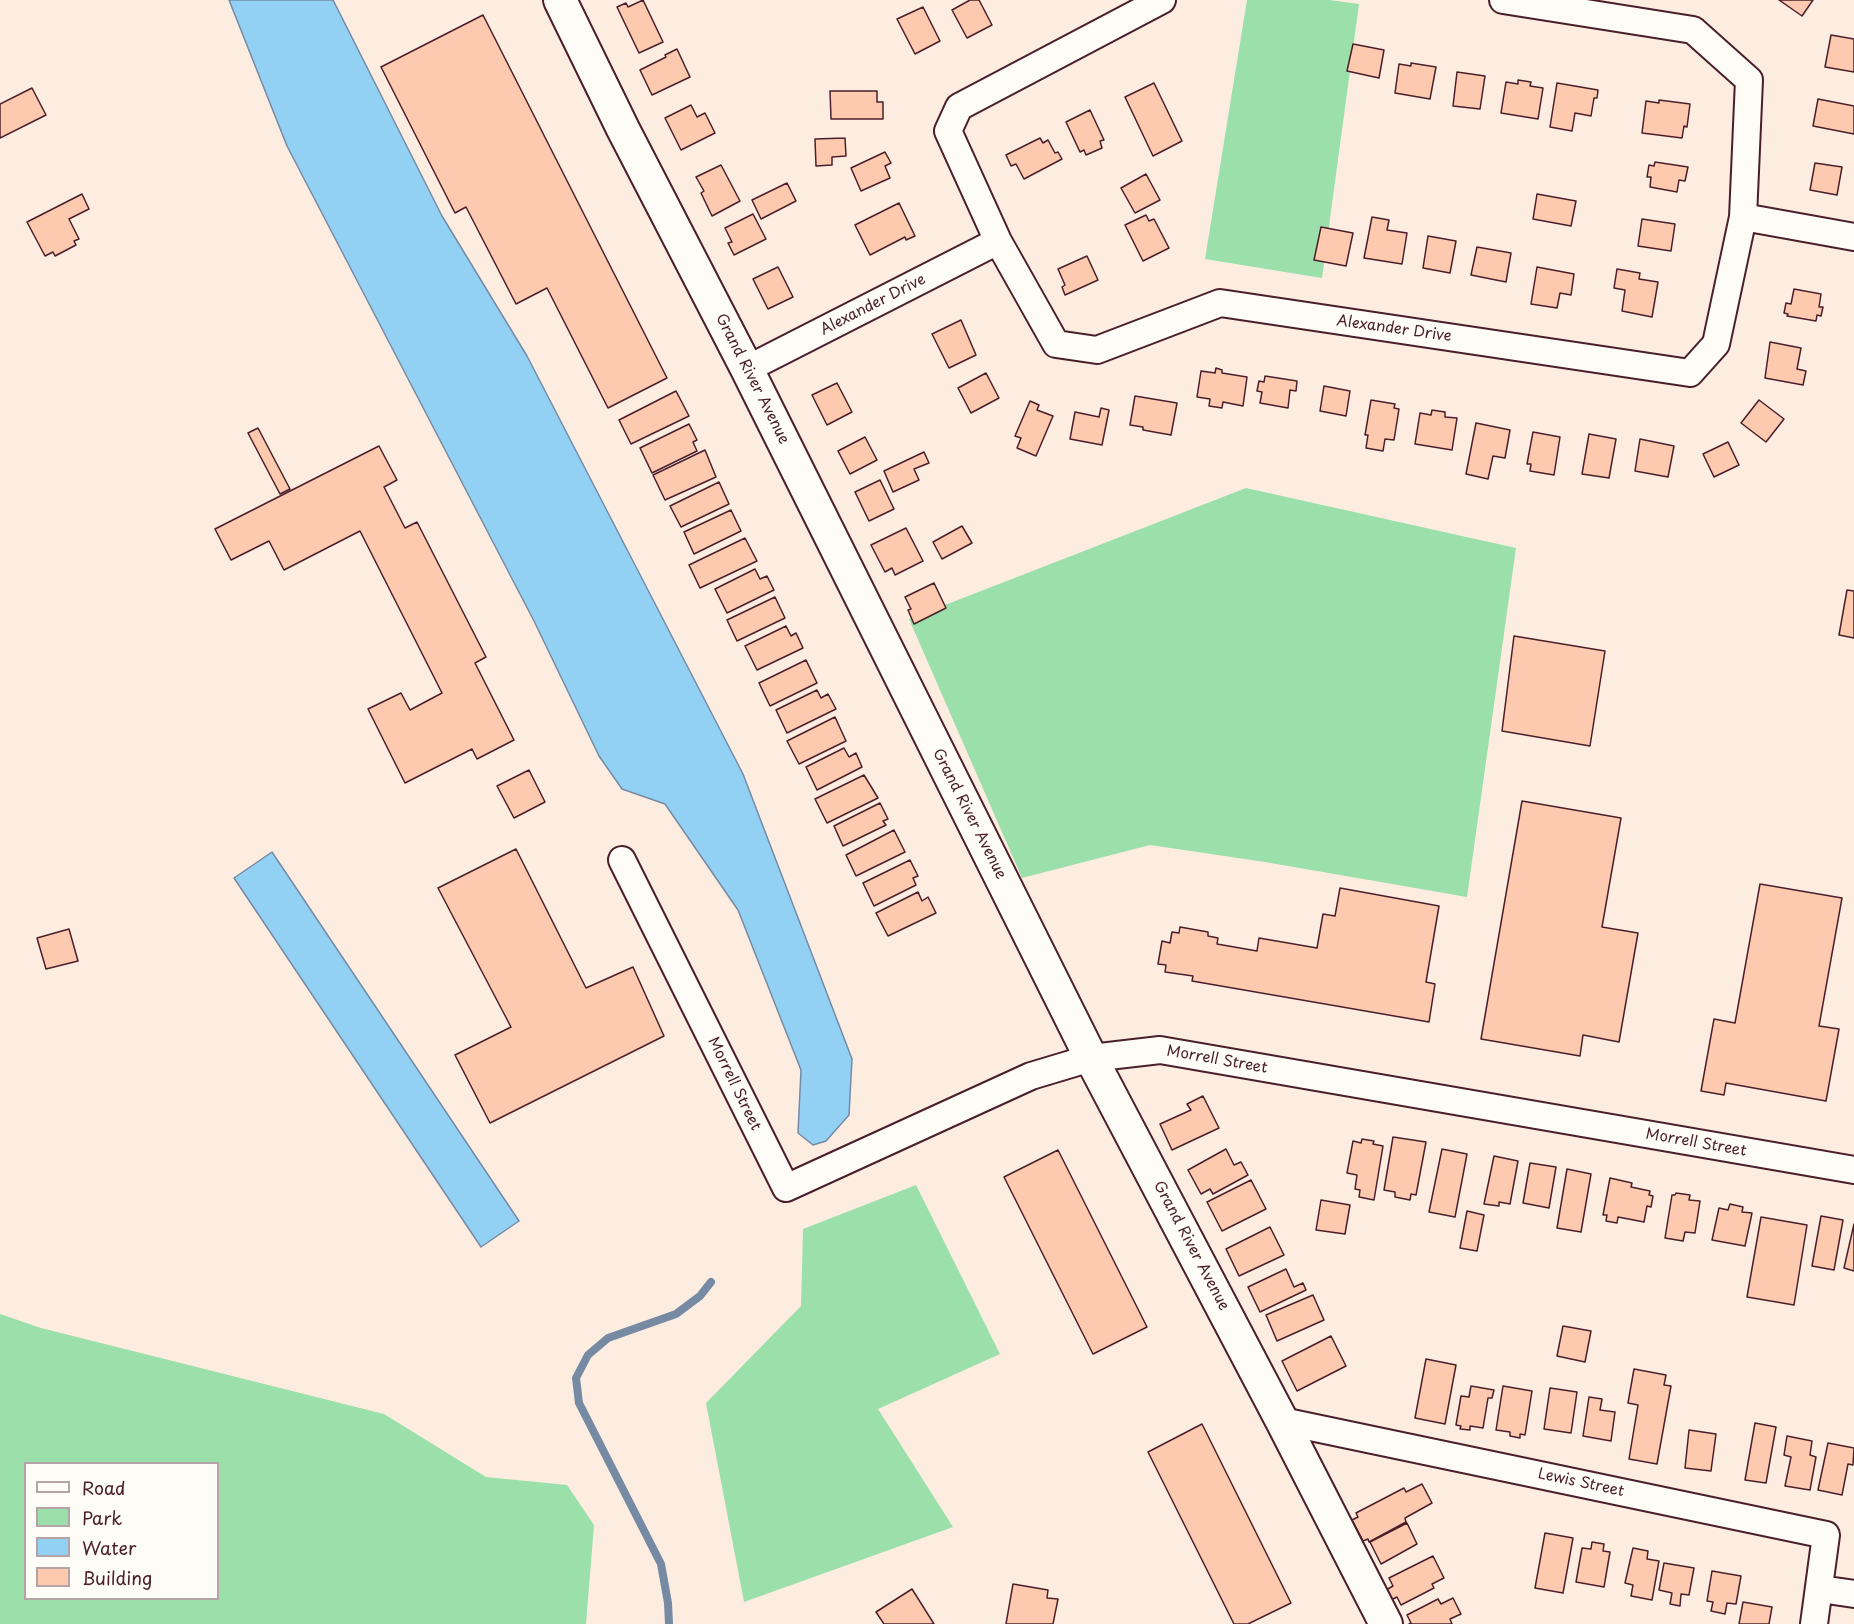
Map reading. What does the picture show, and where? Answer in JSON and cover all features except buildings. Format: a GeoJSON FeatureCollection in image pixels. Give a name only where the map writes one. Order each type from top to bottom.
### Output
{"type":"FeatureCollection","features":[{"type":"Feature","properties":{"kind":"street","name":"Grand River Avenue"},"geometry":{"type":"LineString","coordinates":[[560,0],[1091,1058],[1386,1624]]}},
{"type":"Feature","properties":{"kind":"street","name":"Alexander Drive"},"geometry":{"type":"LineString","coordinates":[[1162,0],[959,106],[948,131],[998,241],[1056,344],[1097,350],[1220,303],[1690,373],[1716,344],[1743,217],[1749,80],[1693,30],[1503,0]]}},
{"type":"Feature","properties":{"kind":"street"},"geometry":{"type":"LineString","coordinates":[[1743,217],[1854,237]]}},
{"type":"Feature","properties":{"kind":"street","name":"Alexander Drive"},"geometry":{"type":"LineString","coordinates":[[747,369],[998,241]]}},
{"type":"Feature","properties":{"kind":"street","name":"Morrell Street"},"geometry":{"type":"LineString","coordinates":[[622,860],[786,1188],[1031,1076],[1091,1058],[1160,1050],[1854,1170]]}},
{"type":"Feature","properties":{"kind":"street","name":"Lewis Street"},"geometry":{"type":"LineString","coordinates":[[1282,1421],[1826,1535],[1820,1589]]}},
{"type":"Feature","properties":{"kind":"street"},"geometry":{"type":"LineString","coordinates":[[1814,1624],[1820,1589],[1854,1594]]}},
{"type":"Feature","properties":{"kind":"green space"},"geometry":{"type":"Polygon","coordinates":[[[1247,0],[1329,0],[1359,4],[1322,278],[1205,259],[1247,0]]]}},
{"type":"Feature","properties":{"kind":"green space"},"geometry":{"type":"Polygon","coordinates":[[[1246,488],[1516,548],[1467,897],[1265,862],[1150,845],[1022,878],[909,619],[1246,488]]]}},
{"type":"Feature","properties":{"kind":"green space"},"geometry":{"type":"Polygon","coordinates":[[[916,1185],[1000,1354],[878,1409],[953,1527],[744,1602],[706,1403],[801,1306],[803,1229],[916,1185]]]}},
{"type":"Feature","properties":{"kind":"green space"},"geometry":{"type":"Polygon","coordinates":[[[0,1314],[41,1328],[384,1414],[486,1477],[567,1485],[594,1525],[586,1624],[0,1624],[0,1314]]]}},
{"type":"Feature","properties":{"kind":"water"},"geometry":{"type":"Polygon","coordinates":[[[229,0],[333,0],[442,216],[527,356],[743,774],[852,1059],[849,1115],[826,1141],[813,1145],[798,1133],[801,1070],[738,910],[665,804],[622,789],[599,756],[534,621],[287,146],[229,0]]]}},
{"type":"Feature","properties":{"kind":"water"},"geometry":{"type":"Polygon","coordinates":[[[272,852],[519,1221],[481,1247],[234,878],[272,852]]]}},
{"type":"Feature","properties":{"kind":"waterway"},"geometry":{"type":"LineString","coordinates":[[669,1624],[661,1564],[579,1403],[576,1378],[588,1355],[608,1338],[676,1314],[700,1296],[711,1282]]}}]}
